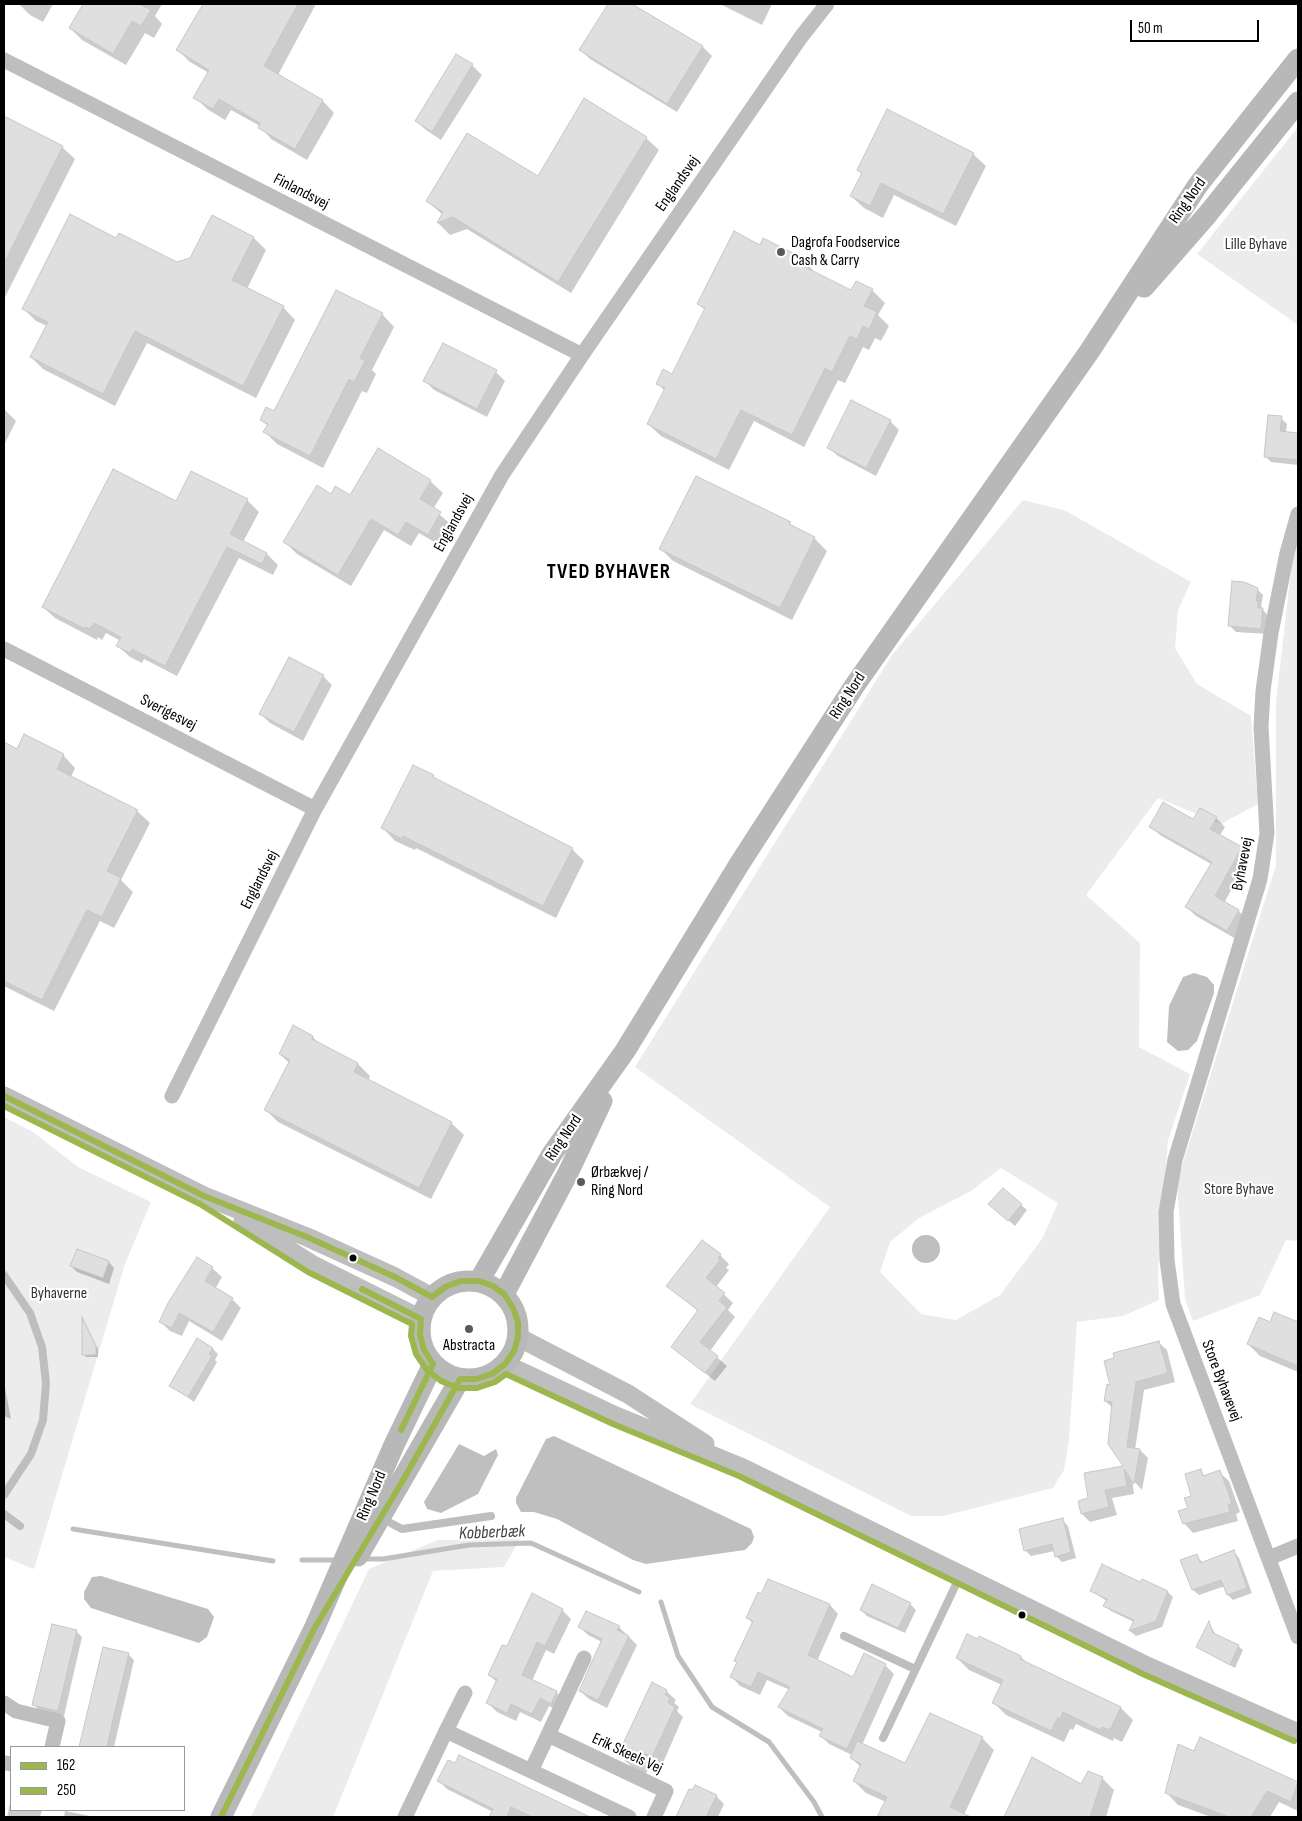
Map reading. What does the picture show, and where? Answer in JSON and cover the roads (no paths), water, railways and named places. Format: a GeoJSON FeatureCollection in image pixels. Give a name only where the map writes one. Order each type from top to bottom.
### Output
{"type":"FeatureCollection","features":[{"type":"Feature","properties":{"kind":"main road","name":"Ring Nord"},"geometry":{"type":"LineString","coordinates":[[478,1281],[552,1154],[625,1051],[740,863],[855,685],[1089,352],[1198,185],[1298,59]]}},
{"type":"Feature","properties":{"kind":"main road","name":"Ring Nord"},"geometry":{"type":"LineString","coordinates":[[1089,352],[1207,215],[1298,102]]}},
{"type":"Feature","properties":{"kind":"main road","name":"Ring Nord"},"geometry":{"type":"LineString","coordinates":[[504,1294],[568,1173],[625,1051]]}},
{"type":"Feature","properties":{"kind":"main road"},"geometry":{"type":"LineString","coordinates":[[462,1281],[478,1281],[493,1286],[504,1294],[513,1308],[518,1322],[518,1337],[514,1351],[505,1364],[492,1374],[460,1379],[445,1373],[433,1364],[424,1350],[420,1335],[421,1319],[432,1297],[445,1286],[462,1281]]}},
{"type":"Feature","properties":{"kind":"main road","name":"Ring Nord"},"geometry":{"type":"LineString","coordinates":[[221,1817],[314,1629],[394,1446],[433,1364]]}},
{"type":"Feature","properties":{"kind":"main road","name":"Ring Nord"},"geometry":{"type":"LineString","coordinates":[[314,1629],[381,1518],[460,1379]]}},
{"type":"Feature","properties":{"kind":"street","name":"Englandsvej"},"geometry":{"type":"LineString","coordinates":[[172,1096],[316,809],[502,474],[582,354],[801,37],[827,4]]}},
{"type":"Feature","properties":{"kind":"street","name":"Finlandsvej"},"geometry":{"type":"LineString","coordinates":[[4,60],[582,354]]}},
{"type":"Feature","properties":{"kind":"street","name":"Byhavevej"},"geometry":{"type":"LineString","coordinates":[[1166,1212],[1175,1160],[1260,879],[1267,833],[1261,727],[1263,691],[1271,633],[1287,553],[1298,514]]}},
{"type":"Feature","properties":{"kind":"street","name":"Sverigesvej"},"geometry":{"type":"LineString","coordinates":[[4,650],[316,809]]}},
{"type":"Feature","properties":{"kind":"street"},"geometry":{"type":"LineString","coordinates":[[4,1096],[204,1196],[307,1236],[396,1277],[432,1297]]}},
{"type":"Feature","properties":{"kind":"street"},"geometry":{"type":"LineString","coordinates":[[204,1196],[313,1265],[421,1319]]}},
{"type":"Feature","properties":{"kind":"street","name":"Store Byhavevej"},"geometry":{"type":"LineString","coordinates":[[1166,1212],[1167,1260],[1173,1304],[1298,1637]]}},
{"type":"Feature","properties":{"kind":"street"},"geometry":{"type":"LineString","coordinates":[[518,1337],[628,1394],[743,1468]]}},
{"type":"Feature","properties":{"kind":"street"},"geometry":{"type":"LineString","coordinates":[[505,1364],[616,1416],[743,1468],[1149,1667],[1298,1733]]}},
{"type":"Feature","properties":{"kind":"street"},"geometry":{"type":"LineString","coordinates":[[1269,1558],[1298,1546]]}},
{"type":"Feature","properties":{"kind":"street"},"geometry":{"type":"LineString","coordinates":[[531,1771],[584,1658]]}},
{"type":"Feature","properties":{"kind":"street"},"geometry":{"type":"LineString","coordinates":[[405,1817],[465,1693]]}},
{"type":"Feature","properties":{"kind":"street"},"geometry":{"type":"LineString","coordinates":[[4,1702],[16,1711],[58,1721],[52,1746]]}},
{"type":"Feature","properties":{"kind":"street"},"geometry":{"type":"LineString","coordinates":[[446,1731],[629,1817]]}},
{"type":"Feature","properties":{"kind":"street","name":"Erik Skeels Vej"},"geometry":{"type":"LineString","coordinates":[[548,1735],[666,1791],[654,1817]]}},
{"type":"Feature","properties":{"kind":"lane"},"geometry":{"type":"LineString","coordinates":[[4,1275],[30,1313],[42,1348],[46,1384],[43,1420],[34,1445],[4,1495]]}},
{"type":"Feature","properties":{"kind":"lane"},"geometry":{"type":"LineString","coordinates":[[4,1480],[11,1485]]}},
{"type":"Feature","properties":{"kind":"lane"},"geometry":{"type":"LineString","coordinates":[[4,1514],[20,1526]]}},
{"type":"Feature","properties":{"kind":"lane"},"geometry":{"type":"LineString","coordinates":[[381,1518],[402,1529],[491,1516]]}},
{"type":"Feature","properties":{"kind":"lane"},"geometry":{"type":"LineString","coordinates":[[883,1738],[960,1576]]}},
{"type":"Feature","properties":{"kind":"lane"},"geometry":{"type":"LineString","coordinates":[[844,1636],[915,1669]]}},
{"type":"Feature","properties":{"kind":"waterway","name":"Kobberbæk"},"geometry":{"type":"LineString","coordinates":[[73,1529],[273,1561]]}},
{"type":"Feature","properties":{"kind":"waterway","name":"Kobberbæk"},"geometry":{"type":"LineString","coordinates":[[367,1559],[383,1559],[469,1545],[531,1543],[639,1592]]}},
{"type":"Feature","properties":{"kind":"waterway","name":"Kobberbæk"},"geometry":{"type":"LineString","coordinates":[[302,1560],[333,1560]]}},
{"type":"Feature","properties":{"kind":"waterway","name":"Kobberbæk"},"geometry":{"type":"LineString","coordinates":[[661,1602],[678,1656],[712,1707],[769,1742],[814,1802],[822,1817]]}},
{"type":"Feature","properties":{"kind":"place","name":"Dagrofa Foodservice Cash & Carry"},"geometry":{"type":"Point","coordinates":[781,252]}},
{"type":"Feature","properties":{"kind":"place","name":"Ørbækvej / Ring Nord"},"geometry":{"type":"Point","coordinates":[581,1182]}},
{"type":"Feature","properties":{"kind":"place","name":"Abstracta"},"geometry":{"type":"Point","coordinates":[469,1329]}},
{"type":"Feature","properties":{"kind":"district","name":"TVED BYHAVER"},"geometry":{"type":"Point","coordinates":[609,573]}},
{"type":"Feature","properties":{"kind":"park label","name":"Lille Byhave"},"geometry":{"type":"Point","coordinates":[1256,245]}},
{"type":"Feature","properties":{"kind":"park label","name":"Store Byhave"},"geometry":{"type":"Point","coordinates":[1239,1190]}},
{"type":"Feature","properties":{"kind":"park label","name":"Byhaverne"},"geometry":{"type":"Point","coordinates":[59,1294]}}]}
